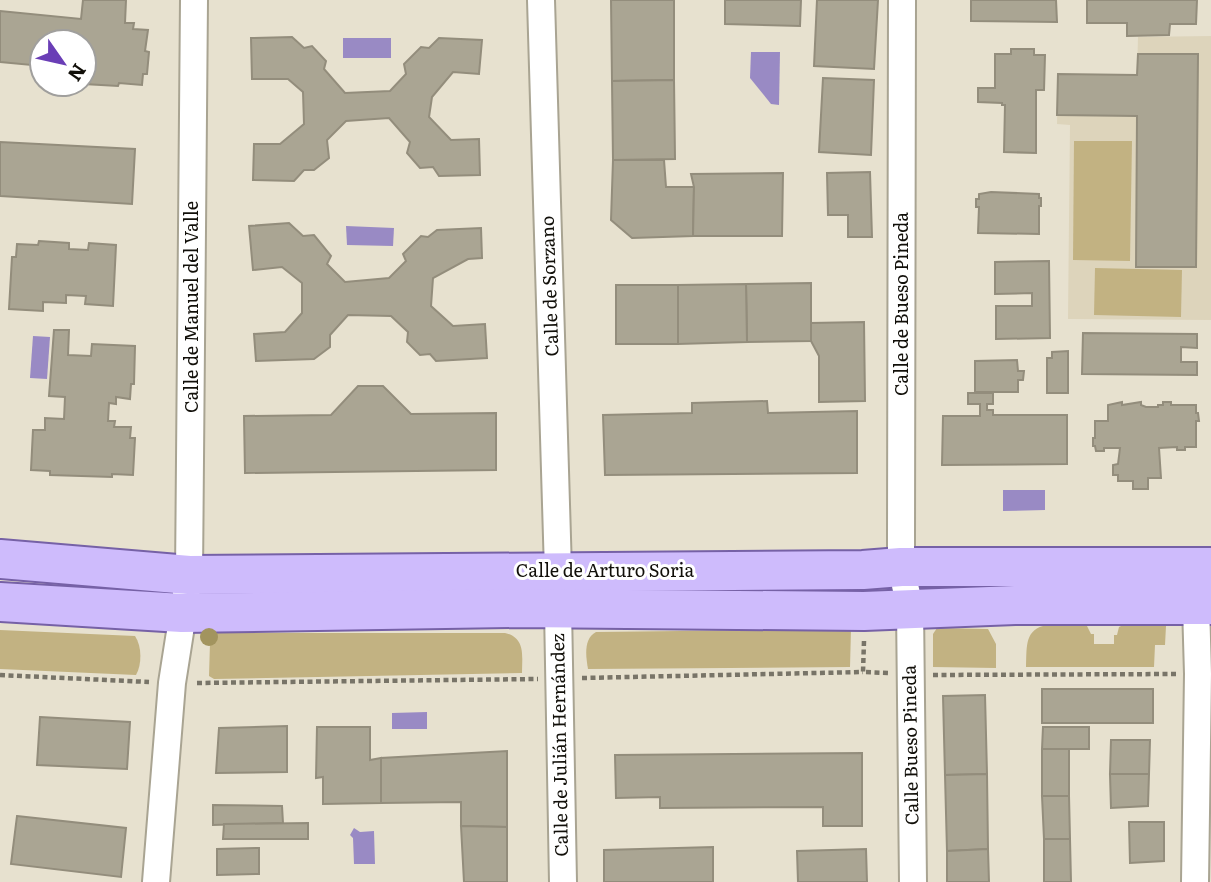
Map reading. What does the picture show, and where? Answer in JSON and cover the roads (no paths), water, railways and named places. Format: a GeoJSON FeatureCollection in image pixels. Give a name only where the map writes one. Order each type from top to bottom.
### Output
{"type":"FeatureCollection","features":[{"type":"Feature","properties":{"kind":"main road","name":"Calle de Arturo Soria"},"geometry":{"type":"LineString","coordinates":[[0,559],[189,575],[863,570],[901,567],[1211,567]]}},
{"type":"Feature","properties":{"kind":"main road","name":"Calle de Arturo Soria"},"geometry":{"type":"LineString","coordinates":[[0,602],[182,613],[316,609],[864,611],[909,608],[1204,605]]}},
{"type":"Feature","properties":{"kind":"street","name":"Calle de Manuel del Valle"},"geometry":{"type":"LineString","coordinates":[[156,882],[172,683],[189,575],[194,0]]}},
{"type":"Feature","properties":{"kind":"street","name":"Calle de Sorzano"},"geometry":{"type":"LineString","coordinates":[[541,0],[558,571]]}},
{"type":"Feature","properties":{"kind":"street","name":"Calle de Bueso Pineda"},"geometry":{"type":"LineString","coordinates":[[902,0],[901,567],[909,608]]}},
{"type":"Feature","properties":{"kind":"street"},"geometry":{"type":"LineString","coordinates":[[1195,882],[1198,674],[1204,605]]}},
{"type":"Feature","properties":{"kind":"street","name":"Calle Bueso Pineda"},"geometry":{"type":"LineString","coordinates":[[909,608],[913,882]]}},
{"type":"Feature","properties":{"kind":"street","name":"Calle de Julián Hernández"},"geometry":{"type":"LineString","coordinates":[[558,609],[563,882]]}}]}
